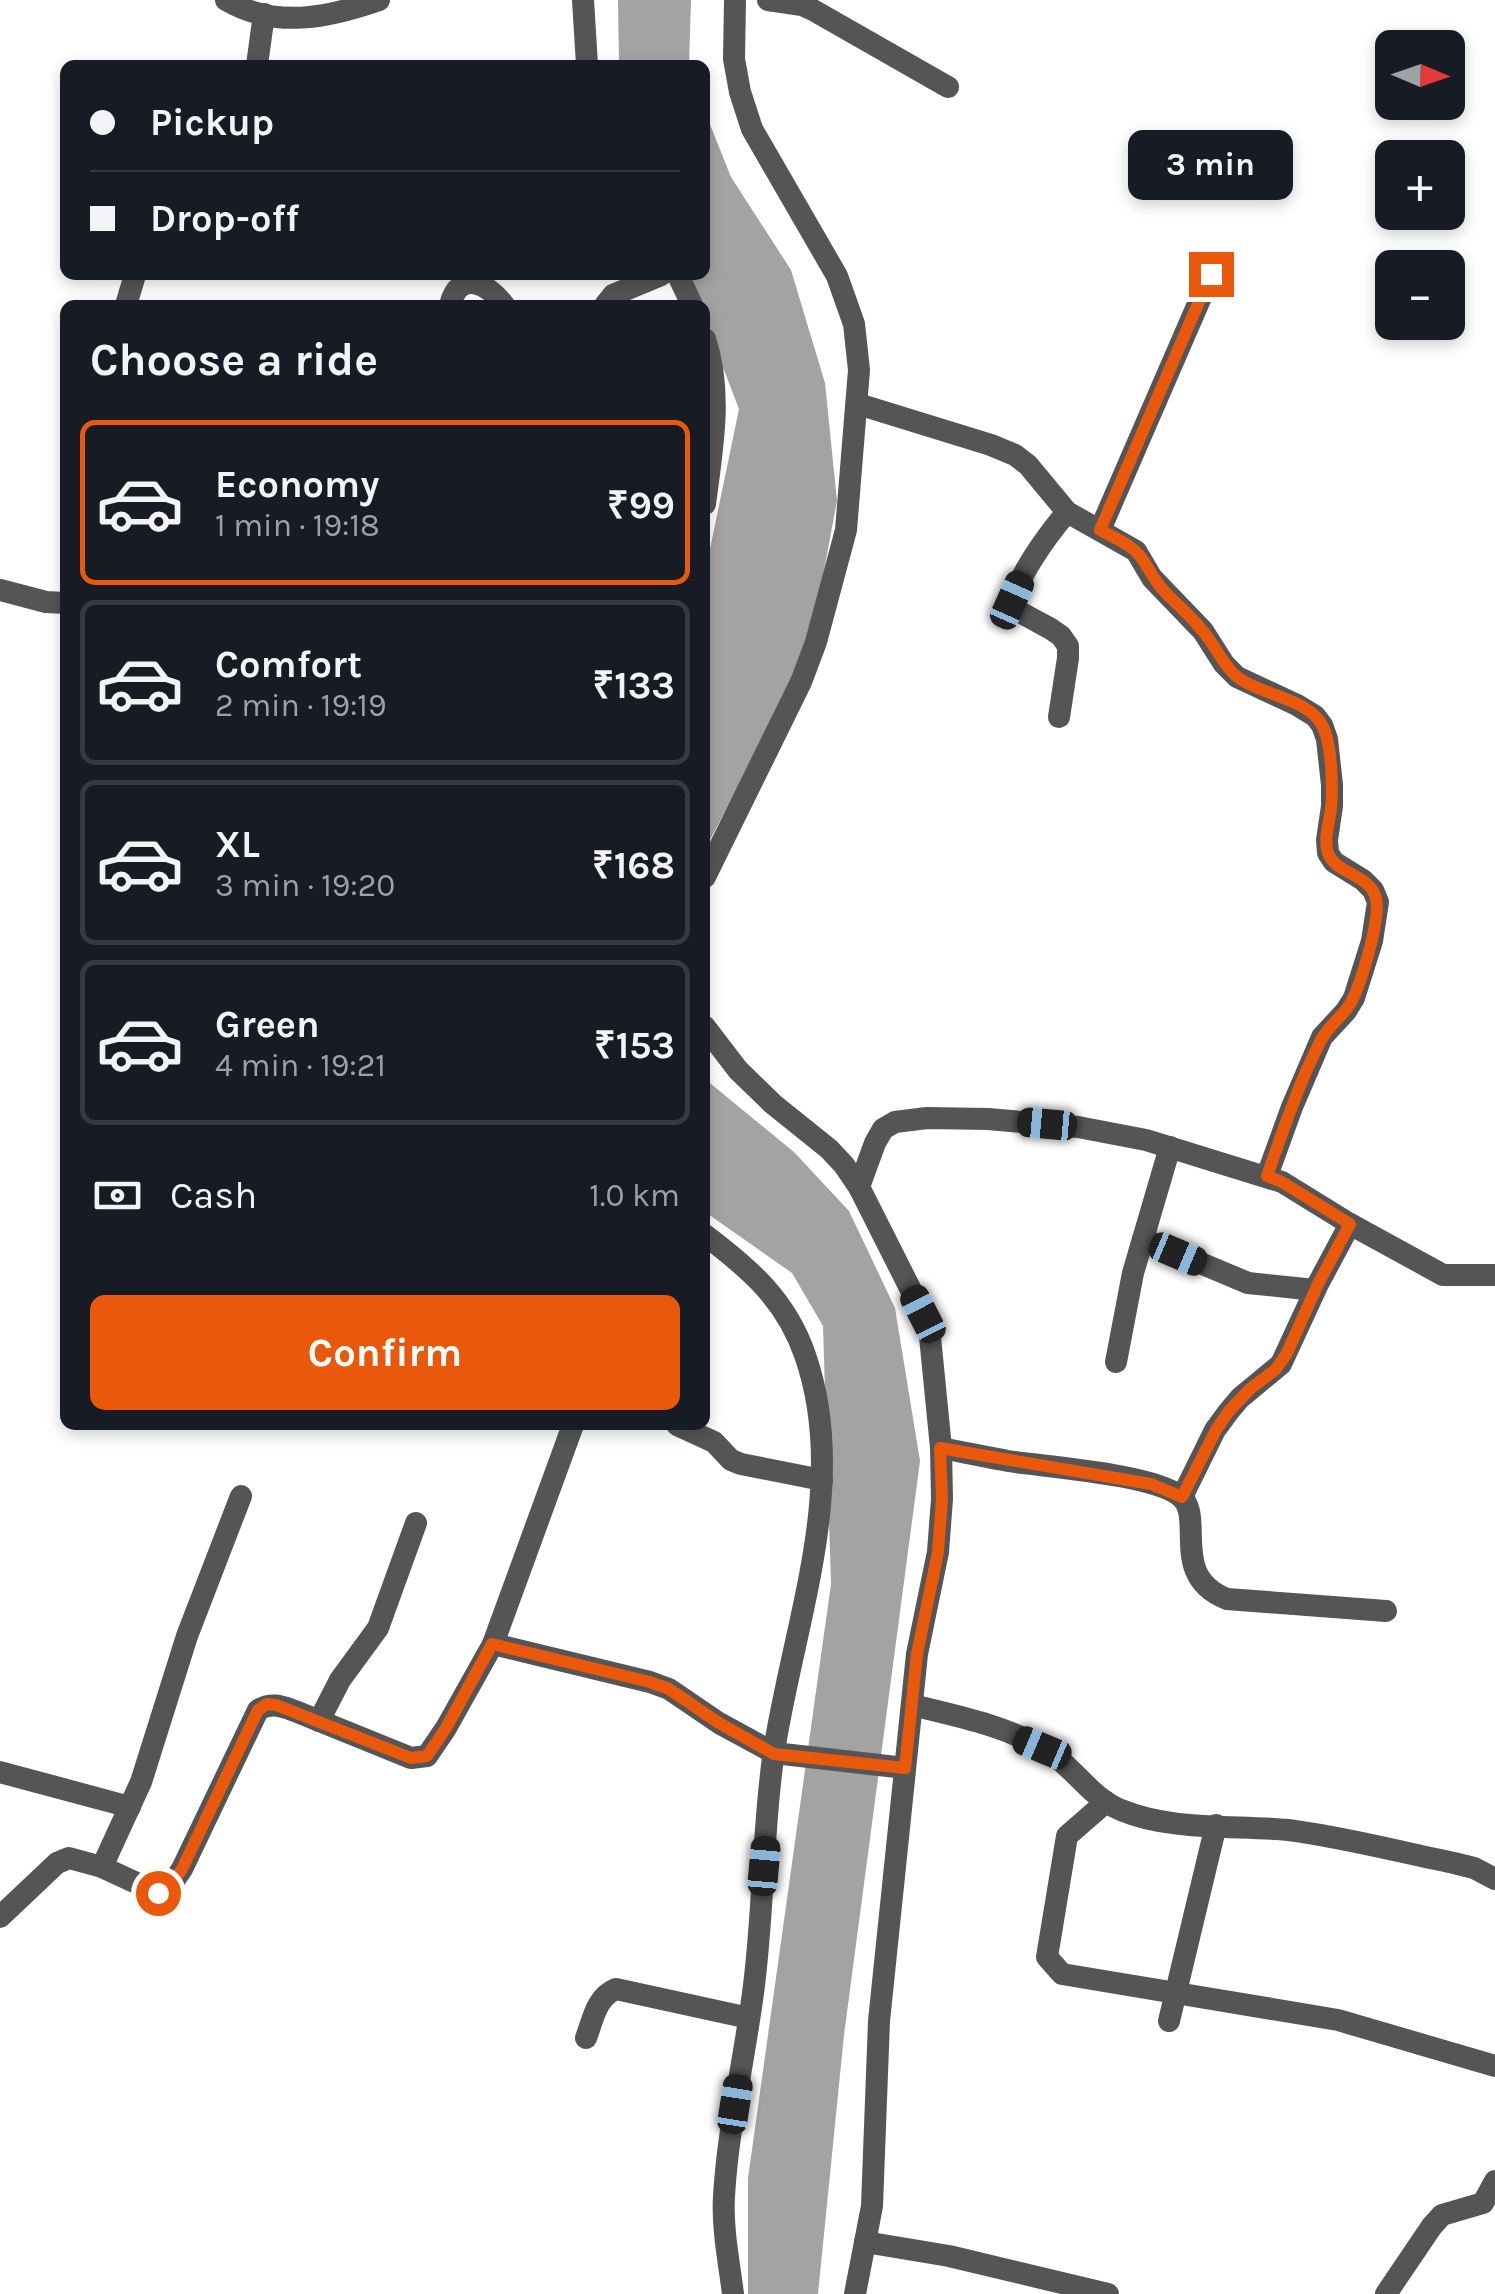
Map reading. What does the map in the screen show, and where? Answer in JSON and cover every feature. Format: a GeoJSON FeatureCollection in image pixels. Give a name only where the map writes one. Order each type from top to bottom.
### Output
{"type":"FeatureCollection","features":[{"type":"Feature","properties":{"kind":"street"},"geometry":{"type":"LineString","coordinates":[[226,0],[240,8],[300,20],[374,1]]}},
{"type":"Feature","properties":{"kind":"street"},"geometry":{"type":"LineString","coordinates":[[583,0],[587,60]]}},
{"type":"Feature","properties":{"kind":"street"},"geometry":{"type":"LineString","coordinates":[[710,867],[816,642],[846,530],[858,404],[854,324],[846,297],[838,276],[752,129],[740,92],[734,60],[736,0]]}},
{"type":"Feature","properties":{"kind":"street"},"geometry":{"type":"LineString","coordinates":[[768,0],[813,10],[948,87]]}},
{"type":"Feature","properties":{"kind":"street"},"geometry":{"type":"LineString","coordinates":[[257,60],[264,14]]}},
{"type":"Feature","properties":{"kind":"street"},"geometry":{"type":"LineString","coordinates":[[1100,530],[1211,274]]}},
{"type":"Feature","properties":{"kind":"street"},"geometry":{"type":"LineString","coordinates":[[609,300],[649,280]]}},
{"type":"Feature","properties":{"kind":"street"},"geometry":{"type":"LineString","coordinates":[[451,300],[453,292],[464,283],[486,286],[499,300]]}},
{"type":"Feature","properties":{"kind":"street"},"geometry":{"type":"LineString","coordinates":[[710,359],[715,406],[710,466]]}},
{"type":"Feature","properties":{"kind":"street"},"geometry":{"type":"LineString","coordinates":[[858,404],[1016,455],[1067,512],[1136,551],[1152,578],[1203,630],[1236,677],[1297,705],[1322,725],[1332,784],[1328,854],[1364,880],[1378,902],[1372,940],[1354,998],[1322,1037],[1267,1176]]}},
{"type":"Feature","properties":{"kind":"street"},"geometry":{"type":"LineString","coordinates":[[1060,717],[1068,646],[1051,629],[1014,609],[1012,600],[1050,532],[1067,512]]}},
{"type":"Feature","properties":{"kind":"street"},"geometry":{"type":"LineString","coordinates":[[1,592],[60,603]]}},
{"type":"Feature","properties":{"kind":"street"},"geometry":{"type":"LineString","coordinates":[[710,1034],[738,1070],[773,1104],[829,1149],[858,1186],[923,1314],[930,1337],[942,1499],[938,1552],[899,1767],[879,2021],[872,2206],[856,2294]]}},
{"type":"Feature","properties":{"kind":"street"},"geometry":{"type":"LineString","coordinates":[[858,1186],[875,1143],[883,1130],[895,1122],[988,1119],[1078,1127],[1170,1147],[1282,1182],[1443,1275],[1495,1275]]}},
{"type":"Feature","properties":{"kind":"street"},"geometry":{"type":"LineString","coordinates":[[1116,1362],[1133,1273],[1170,1147]]}},
{"type":"Feature","properties":{"kind":"street"},"geometry":{"type":"LineString","coordinates":[[1182,1497],[1229,1411],[1280,1364],[1350,1224]]}},
{"type":"Feature","properties":{"kind":"street"},"geometry":{"type":"LineString","coordinates":[[710,1239],[758,1277],[793,1326],[813,1381],[824,1462],[778,1754],[754,1992],[724,2194],[733,2294]]}},
{"type":"Feature","properties":{"kind":"street"},"geometry":{"type":"LineString","coordinates":[[1143,1239],[1248,1283],[1315,1290]]}},
{"type":"Feature","properties":{"kind":"street"},"geometry":{"type":"LineString","coordinates":[[0,1917],[57,1863],[69,1858],[102,1867],[158,1893],[166,1892],[182,1869],[258,1710],[267,1704],[411,1758],[427,1756],[492,1644],[571,1430]]}},
{"type":"Feature","properties":{"kind":"street"},"geometry":{"type":"LineString","coordinates":[[688,1430],[714,1442],[731,1460],[741,1464],[822,1480]]}},
{"type":"Feature","properties":{"kind":"street"},"geometry":{"type":"LineString","coordinates":[[940,1448],[1151,1484],[1182,1497],[1188,1504],[1194,1566],[1200,1580],[1214,1594],[1227,1599],[1386,1611]]}},
{"type":"Feature","properties":{"kind":"street"},"geometry":{"type":"LineString","coordinates":[[102,1867],[157,1737],[187,1636],[241,1496]]}},
{"type":"Feature","properties":{"kind":"street"},"geometry":{"type":"LineString","coordinates":[[319,1721],[340,1680],[378,1628],[416,1524]]}},
{"type":"Feature","properties":{"kind":"street"},"geometry":{"type":"LineString","coordinates":[[492,1644],[669,1689],[719,1723],[778,1754],[899,1767]]}},
{"type":"Feature","properties":{"kind":"street"},"geometry":{"type":"LineString","coordinates":[[912,1705],[992,1726],[1042,1748],[1106,1802],[1137,1816],[1172,1823],[1311,1834],[1454,1863],[1495,1879]]}},
{"type":"Feature","properties":{"kind":"street"},"geometry":{"type":"LineString","coordinates":[[0,1772],[130,1807]]}},
{"type":"Feature","properties":{"kind":"street"},"geometry":{"type":"LineString","coordinates":[[1106,1802],[1067,1836],[1046,1956],[1062,1974],[1338,2020],[1495,2066]]}},
{"type":"Feature","properties":{"kind":"street"},"geometry":{"type":"LineString","coordinates":[[1169,2021],[1216,1825]]}},
{"type":"Feature","properties":{"kind":"street"},"geometry":{"type":"LineString","coordinates":[[586,2038],[604,1994],[616,1990],[749,2018]]}},
{"type":"Feature","properties":{"kind":"street"},"geometry":{"type":"LineString","coordinates":[[1386,2294],[1442,2215],[1483,2203],[1495,2181]]}},
{"type":"Feature","properties":{"kind":"street"},"geometry":{"type":"LineString","coordinates":[[865,2242],[949,2256],[1108,2294]]}},
{"type":"Feature","properties":{"kind":"shaded area"},"geometry":{"type":"Polygon","coordinates":[[[618,0],[691,0],[689,60],[619,60],[618,0]]]}},
{"type":"Feature","properties":{"kind":"shaded area"},"geometry":{"type":"Polygon","coordinates":[[[710,124],[731,177],[791,270],[825,383],[837,501],[808,655],[710,840],[710,549],[739,409],[710,334],[710,300],[697,300],[690,280],[710,280],[710,124]]]}},
{"type":"Feature","properties":{"kind":"shaded area"},"geometry":{"type":"Polygon","coordinates":[[[710,1083],[794,1152],[849,1211],[895,1308],[920,1461],[844,2035],[818,2294],[748,2294],[748,2178],[831,1584],[823,1326],[792,1273],[710,1216],[710,1083]]]}},
{"type":"Feature","properties":{"kind":"route"},"geometry":{"type":"LineString","coordinates":[[158,1893],[166,1892],[182,1869],[258,1710],[267,1704],[276,1705],[419,1759],[433,1750],[492,1644],[669,1689],[774,1754],[905,1768],[917,1654],[938,1552],[940,1448],[1114,1476],[1151,1484],[1182,1497],[1229,1411],[1286,1355],[1350,1224],[1267,1176],[1322,1037],[1354,998],[1372,940],[1378,902],[1364,880],[1328,854],[1332,784],[1322,725],[1297,705],[1236,677],[1203,630],[1152,578],[1136,551],[1100,530],[1211,274]]}}]}
